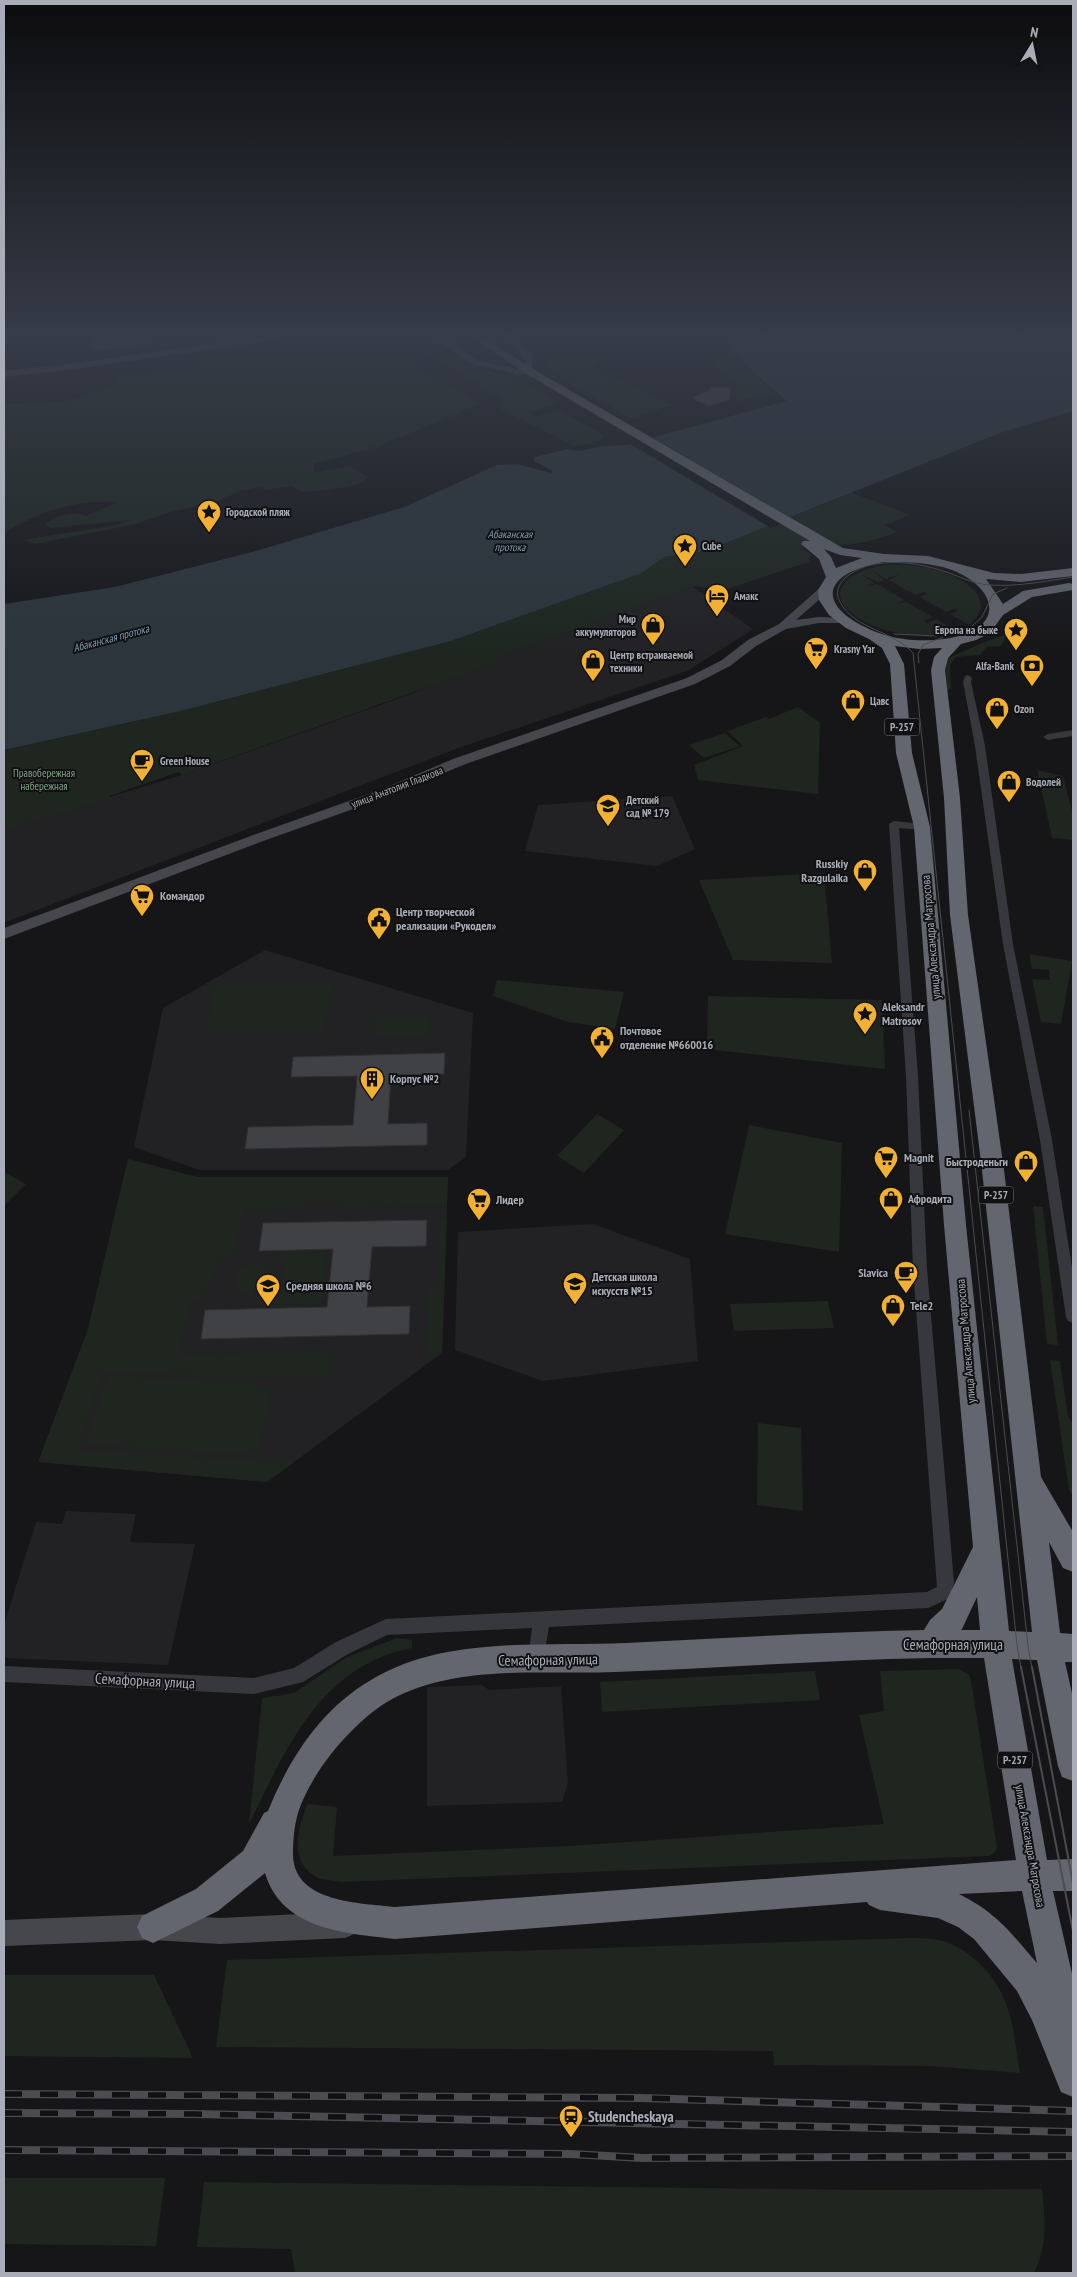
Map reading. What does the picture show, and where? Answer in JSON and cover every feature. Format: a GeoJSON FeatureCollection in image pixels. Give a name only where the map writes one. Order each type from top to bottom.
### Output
{"type":"FeatureCollection","features":[{"type":"Feature","properties":{"kind":"highway"},"geometry":{"type":"LineString","coordinates":[[647,443],[825,549],[884,558],[920,559],[994,577],[1021,578],[1073,572]]}},
{"type":"Feature","properties":{"kind":"highway"},"geometry":{"type":"LineString","coordinates":[[825,549],[829,582]]}},
{"type":"Feature","properties":{"kind":"highway"},"geometry":{"type":"LineString","coordinates":[[829,582],[853,564],[884,558]]}},
{"type":"Feature","properties":{"kind":"highway"},"geometry":{"type":"LineString","coordinates":[[957,569],[975,578],[988,589],[996,601],[997,613],[1028,594],[1073,586]]}},
{"type":"Feature","properties":{"kind":"highway","name":"Р-257"},"geometry":{"type":"LineString","coordinates":[[829,582],[825,594],[830,607],[845,621],[873,635],[915,644],[956,641],[979,633],[988,627],[997,613]]}},
{"type":"Feature","properties":{"kind":"highway","name":"улица Александра Матросова"},"geometry":{"type":"LineString","coordinates":[[873,635],[888,646],[897,664],[904,752],[922,827],[985,1552],[996,1646],[1034,1875],[1073,2052]]}},
{"type":"Feature","properties":{"kind":"highway","name":"Р-257"},"geometry":{"type":"LineString","coordinates":[[956,641],[941,657],[938,670],[952,798],[960,915],[993,1170],[1028,1476],[1061,1648],[1073,1766]]}},
{"type":"Feature","properties":{"kind":"highway"},"geometry":{"type":"LineString","coordinates":[[1028,1476],[1073,1558]]}},
{"type":"Feature","properties":{"kind":"highway"},"geometry":{"type":"LineString","coordinates":[[932,1644],[940,1630],[952,1619],[985,1552]]}},
{"type":"Feature","properties":{"kind":"highway","name":"Семафорная улица"},"geometry":{"type":"LineString","coordinates":[[1061,1648],[932,1644],[470,1662],[422,1673],[378,1691],[336,1726],[296,1781],[285,1806],[276,1847],[278,1867],[287,1888],[301,1900],[324,1912],[395,1923],[994,1876],[1073,1875]]}},
{"type":"Feature","properties":{"kind":"highway"},"geometry":{"type":"LineString","coordinates":[[154,1927],[206,1900],[254,1862],[285,1806]]}},
{"type":"Feature","properties":{"kind":"highway"},"geometry":{"type":"LineString","coordinates":[[842,1888],[940,1902],[969,1916],[985,1928],[1029,1979],[1045,2010],[1073,2080]]}},
{"type":"Feature","properties":{"kind":"main road"},"geometry":{"type":"LineString","coordinates":[[783,626],[829,582]]}},
{"type":"Feature","properties":{"kind":"main road"},"geometry":{"type":"LineString","coordinates":[[783,626],[819,620],[845,621]]}},
{"type":"Feature","properties":{"kind":"main road","name":"улица Анатолия Гладкова"},"geometry":{"type":"LineString","coordinates":[[4,934],[261,837],[385,793],[458,762],[690,681],[726,662],[752,643],[783,626]]}},
{"type":"Feature","properties":{"kind":"main road","name":"Семафорная улица"},"geometry":{"type":"LineString","coordinates":[[4,1933],[154,1927],[220,1931],[395,1923]]}},
{"type":"Feature","properties":{"kind":"street"},"geometry":{"type":"LineString","coordinates":[[968,678],[967,682],[980,746],[1008,944],[1046,1140],[1073,1317]]}},
{"type":"Feature","properties":{"kind":"street"},"geometry":{"type":"LineString","coordinates":[[1048,737],[1073,733]]}},
{"type":"Feature","properties":{"kind":"street","name":"Семафорная улица"},"geometry":{"type":"LineString","coordinates":[[4,1674],[254,1686],[297,1676],[342,1648],[386,1627],[928,1600],[944,1592],[946,1582],[920,1269],[912,1076],[894,824],[922,827]]}},
{"type":"Feature","properties":{"kind":"street"},"geometry":{"type":"LineString","coordinates":[[536,1660],[542,1618]]}},
{"type":"Feature","properties":{"kind":"shaded area"},"geometry":{"type":"Polygon","coordinates":[[[692,587],[753,629],[687,671],[461,747],[6,922],[4,919],[4,829],[182,775],[248,752],[411,694],[498,657],[692,587]]]}},
{"type":"Feature","properties":{"kind":"shaded area","name":"Детский сад № 179"},"geometry":{"type":"Polygon","coordinates":[[[672,796],[695,849],[657,866],[525,851],[538,805],[672,796]]]}},
{"type":"Feature","properties":{"kind":"shaded area"},"geometry":{"type":"Polygon","coordinates":[[[265,950],[473,1013],[466,1157],[448,1170],[199,1170],[134,1147],[163,1008],[265,950]]]}},
{"type":"Feature","properties":{"kind":"shaded area","name":"Средняя школа №6"},"geometry":{"type":"Polygon","coordinates":[[[128,1159],[197,1177],[448,1177],[442,1353],[267,1482],[38,1462],[88,1329],[128,1159]]]}},
{"type":"Feature","properties":{"kind":"shaded area","name":"Детская школа искусств №15"},"geometry":{"type":"Polygon","coordinates":[[[593,1224],[690,1259],[698,1361],[543,1381],[455,1350],[458,1232],[593,1224]]]}},
{"type":"Feature","properties":{"kind":"shaded area"},"geometry":{"type":"Polygon","coordinates":[[[66,1511],[136,1514],[130,1542],[195,1544],[168,1665],[4,1658],[4,1625],[36,1522],[62,1524],[66,1511]]]}},
{"type":"Feature","properties":{"kind":"shaded area"},"geometry":{"type":"Polygon","coordinates":[[[482,1685],[489,1690],[561,1686],[568,1783],[562,1802],[427,1806],[427,1687],[482,1685]]]}},
{"type":"Feature","properties":{"kind":"green space"},"geometry":{"type":"Polygon","coordinates":[[[4,443],[386,443],[313,464],[315,473],[349,466],[369,477],[359,484],[329,490],[302,492],[292,486],[265,490],[259,487],[240,491],[213,503],[170,512],[136,524],[35,544],[23,540],[116,525],[130,520],[50,528],[44,524],[60,516],[77,513],[86,516],[118,502],[73,505],[44,513],[4,533],[4,443]]]}},
{"type":"Feature","properties":{"kind":"green space"},"geometry":{"type":"Polygon","coordinates":[[[569,443],[591,443],[589,444],[574,446],[569,443]]]}},
{"type":"Feature","properties":{"kind":"green space","name":"Правобережная набережная"},"geometry":{"type":"Polygon","coordinates":[[[852,493],[910,515],[885,525],[897,532],[892,534],[849,545],[837,544],[826,538],[802,548],[811,554],[809,562],[724,590],[695,586],[499,657],[498,662],[182,775],[179,772],[109,796],[111,799],[4,830],[4,750],[181,711],[451,641],[642,573],[664,557],[706,551],[852,493]]]}},
{"type":"Feature","properties":{"kind":"green space"},"geometry":{"type":"Polygon","coordinates":[[[886,565],[928,568],[950,575],[971,588],[978,596],[981,605],[978,614],[969,625],[950,614],[958,611],[954,609],[946,612],[920,597],[927,594],[924,592],[915,595],[889,580],[897,575],[886,579],[871,570],[884,580],[877,582],[861,574],[874,583],[865,587],[877,584],[904,600],[897,604],[906,602],[933,617],[924,621],[927,623],[937,619],[956,631],[932,635],[896,633],[862,620],[848,610],[841,601],[840,592],[851,578],[861,572],[886,565]]]}},
{"type":"Feature","properties":{"kind":"green space"},"geometry":{"type":"Polygon","coordinates":[[[1007,634],[1001,646],[987,647],[980,655],[956,657],[950,665],[951,689],[947,690],[946,659],[1007,634]]]}},
{"type":"Feature","properties":{"kind":"green space"},"geometry":{"type":"Polygon","coordinates":[[[798,707],[820,723],[818,794],[698,780],[694,765],[743,746],[727,731],[766,717],[769,719],[798,707]]]}},
{"type":"Feature","properties":{"kind":"green space"},"geometry":{"type":"Polygon","coordinates":[[[725,733],[740,746],[704,758],[689,745],[725,733]]]}},
{"type":"Feature","properties":{"kind":"green space"},"geometry":{"type":"Polygon","coordinates":[[[1037,770],[1063,776],[1073,815],[1073,840],[1052,838],[1037,770]]]}},
{"type":"Feature","properties":{"kind":"green space"},"geometry":{"type":"Polygon","coordinates":[[[824,873],[832,963],[733,960],[699,880],[824,873]]]}},
{"type":"Feature","properties":{"kind":"green space"},"geometry":{"type":"Polygon","coordinates":[[[1029,954],[1072,961],[1061,1024],[1041,1022],[1032,979],[1050,980],[1049,970],[1032,969],[1029,954]]]}},
{"type":"Feature","properties":{"kind":"green space"},"geometry":{"type":"Polygon","coordinates":[[[497,980],[624,992],[615,1029],[568,1022],[493,996],[497,980]]]}},
{"type":"Feature","properties":{"kind":"green space"},"geometry":{"type":"Polygon","coordinates":[[[216,984],[332,984],[325,1031],[205,1031],[216,984]]]}},
{"type":"Feature","properties":{"kind":"green space"},"geometry":{"type":"Polygon","coordinates":[[[708,996],[882,1000],[885,1069],[707,1049],[708,996]]]}},
{"type":"Feature","properties":{"kind":"green space"},"geometry":{"type":"Polygon","coordinates":[[[375,1017],[431,1017],[430,1035],[373,1035],[375,1017]]]}},
{"type":"Feature","properties":{"kind":"green space"},"geometry":{"type":"Polygon","coordinates":[[[597,1114],[624,1130],[584,1173],[557,1156],[597,1114]]]}},
{"type":"Feature","properties":{"kind":"green space"},"geometry":{"type":"Polygon","coordinates":[[[749,1125],[842,1143],[839,1252],[725,1234],[749,1125]]]}},
{"type":"Feature","properties":{"kind":"green space"},"geometry":{"type":"Polygon","coordinates":[[[128,1159],[197,1177],[448,1177],[447,1205],[339,1208],[332,1201],[310,1201],[300,1209],[244,1210],[233,1252],[217,1264],[206,1295],[189,1305],[180,1355],[330,1350],[328,1377],[273,1379],[103,1371],[77,1450],[293,1463],[267,1482],[38,1462],[88,1329],[128,1159]]]}},
{"type":"Feature","properties":{"kind":"green space"},"geometry":{"type":"Polygon","coordinates":[[[4,1172],[26,1184],[4,1206],[4,1172]]]}},
{"type":"Feature","properties":{"kind":"green space"},"geometry":{"type":"Polygon","coordinates":[[[1033,1206],[1043,1207],[1058,1345],[1047,1344],[1033,1206]]]}},
{"type":"Feature","properties":{"kind":"green space"},"geometry":{"type":"Polygon","coordinates":[[[440,1219],[447,1219],[442,1353],[432,1360],[426,1350],[429,1289],[438,1285],[440,1219]]]}},
{"type":"Feature","properties":{"kind":"green space"},"geometry":{"type":"Polygon","coordinates":[[[327,1252],[323,1304],[267,1305],[280,1295],[284,1265],[275,1254],[327,1252]]]}},
{"type":"Feature","properties":{"kind":"green space"},"geometry":{"type":"Polygon","coordinates":[[[253,1263],[262,1265],[268,1270],[270,1275],[269,1281],[259,1291],[251,1293],[242,1292],[235,1285],[236,1273],[241,1267],[253,1263]]]}},
{"type":"Feature","properties":{"kind":"green space"},"geometry":{"type":"Polygon","coordinates":[[[828,1301],[834,1328],[734,1331],[730,1304],[828,1301]]]}},
{"type":"Feature","properties":{"kind":"green space"},"geometry":{"type":"Polygon","coordinates":[[[1050,1360],[1060,1361],[1068,1416],[1073,1424],[1073,1496],[1069,1490],[1050,1360]]]}},
{"type":"Feature","properties":{"kind":"green space"},"geometry":{"type":"Polygon","coordinates":[[[107,1375],[273,1386],[257,1455],[85,1444],[107,1375]]]}},
{"type":"Feature","properties":{"kind":"green space"},"geometry":{"type":"Polygon","coordinates":[[[758,1423],[801,1428],[803,1511],[757,1505],[758,1423]]]}},
{"type":"Feature","properties":{"kind":"green space"},"geometry":{"type":"Polygon","coordinates":[[[397,1638],[412,1640],[412,1648],[380,1657],[353,1672],[330,1691],[310,1714],[277,1767],[249,1824],[262,1698],[294,1693],[347,1657],[397,1638]]]}},
{"type":"Feature","properties":{"kind":"green space"},"geometry":{"type":"Polygon","coordinates":[[[959,1669],[969,1675],[971,1680],[997,1848],[989,1856],[340,1882],[316,1877],[305,1868],[300,1860],[298,1851],[299,1832],[307,1804],[337,1807],[333,1856],[569,1846],[884,1824],[859,1715],[884,1711],[880,1671],[959,1669]]]}},
{"type":"Feature","properties":{"kind":"green space"},"geometry":{"type":"Polygon","coordinates":[[[815,1671],[820,1700],[602,1712],[600,1682],[815,1671]]]}},
{"type":"Feature","properties":{"kind":"green space"},"geometry":{"type":"Polygon","coordinates":[[[908,1938],[934,1939],[953,1945],[972,1957],[988,1973],[1001,1991],[1011,2018],[1020,2073],[929,2066],[774,2065],[773,2051],[216,2047],[227,1960],[908,1938]]]}},
{"type":"Feature","properties":{"kind":"green space"},"geometry":{"type":"Polygon","coordinates":[[[4,1975],[154,1975],[193,2058],[4,2056],[4,1975]]]}},
{"type":"Feature","properties":{"kind":"green space"},"geometry":{"type":"Polygon","coordinates":[[[4,2178],[165,2178],[156,2246],[4,2244],[4,2178]]]}},
{"type":"Feature","properties":{"kind":"green space"},"geometry":{"type":"Polygon","coordinates":[[[204,2182],[870,2190],[1042,2189],[1044,2232],[1042,2253],[1034,2273],[295,2273],[291,2249],[197,2247],[204,2182]]]}},
{"type":"Feature","properties":{"kind":"water","name":"Абаканская протока"},"geometry":{"type":"Polygon","coordinates":[[[631,443],[974,443],[706,551],[664,557],[642,573],[451,641],[181,711],[4,750],[4,604],[115,587],[252,552],[404,507],[497,465],[517,464],[551,473],[553,471],[534,461],[535,457],[567,449],[579,451],[603,446],[631,443]]]}},
{"type":"Feature","properties":{"kind":"pier"},"geometry":{"type":"Polygon","coordinates":[[[629,443],[663,443],[793,519],[771,528],[629,443]]]}},
{"type":"Feature","properties":{"kind":"building","name":"Корпус №2"},"geometry":{"type":"Polygon","coordinates":[[[445,1053],[444,1074],[391,1075],[388,1124],[427,1123],[427,1145],[245,1149],[248,1127],[353,1125],[357,1076],[291,1077],[293,1057],[445,1053]]]}},
{"type":"Feature","properties":{"kind":"building"},"geometry":{"type":"Polygon","coordinates":[[[427,1220],[426,1246],[372,1247],[367,1307],[410,1306],[409,1334],[201,1339],[205,1310],[327,1307],[333,1249],[259,1251],[263,1223],[427,1220]]]}},
{"type":"Feature","properties":{"kind":"tram line"},"geometry":{"type":"LineString","coordinates":[[1021,1668],[1017,1645],[913,653],[895,639],[855,619],[838,599],[838,592],[839,586],[845,578],[855,571],[879,563],[919,565],[990,585],[1042,582],[1073,577]]}},
{"type":"Feature","properties":{"kind":"tram line"},"geometry":{"type":"LineString","coordinates":[[919,663],[918,654],[923,645],[972,626],[982,617],[993,594],[1007,588]]}},
{"type":"Feature","properties":{"kind":"tram line"},"geometry":{"type":"LineString","coordinates":[[894,634],[936,636]]}},
{"type":"Feature","properties":{"kind":"tram line"},"geometry":{"type":"LineString","coordinates":[[969,1110],[1028,1646],[1032,1668]]}},
{"type":"Feature","properties":{"kind":"tram line"},"geometry":{"type":"LineString","coordinates":[[1021,1667],[1073,1931]]}},
{"type":"Feature","properties":{"kind":"tram line"},"geometry":{"type":"LineString","coordinates":[[1032,1667],[1073,1883]]}},
{"type":"Feature","properties":{"kind":"railway"},"geometry":{"type":"LineString","coordinates":[[4,2094],[641,2098],[1073,2111]]}},
{"type":"Feature","properties":{"kind":"railway"},"geometry":{"type":"LineString","coordinates":[[4,2113],[195,2114],[1073,2132]]}},
{"type":"Feature","properties":{"kind":"railway"},"geometry":{"type":"LineString","coordinates":[[4,2150],[571,2154],[643,2158],[1073,2156]]}},
{"type":"Feature","properties":{"kind":"place","name":"Городской пляж"},"geometry":{"type":"Point","coordinates":[209,533]}},
{"type":"Feature","properties":{"kind":"place","name":"Cube"},"geometry":{"type":"Point","coordinates":[685,567]}},
{"type":"Feature","properties":{"kind":"place","name":"Амакс"},"geometry":{"type":"Point","coordinates":[717,617]}},
{"type":"Feature","properties":{"kind":"place","name":"Мир аккумуляторов"},"geometry":{"type":"Point","coordinates":[653,646]}},
{"type":"Feature","properties":{"kind":"place","name":"Европа на быке"},"geometry":{"type":"Point","coordinates":[1016,651]}},
{"type":"Feature","properties":{"kind":"place","name":"Krasny Yar"},"geometry":{"type":"Point","coordinates":[816,670]}},
{"type":"Feature","properties":{"kind":"place","name":"Центр встраиваемой техники"},"geometry":{"type":"Point","coordinates":[593,682]}},
{"type":"Feature","properties":{"kind":"place","name":"Alfa-Bank"},"geometry":{"type":"Point","coordinates":[1032,687]}},
{"type":"Feature","properties":{"kind":"place","name":"Цавс"},"geometry":{"type":"Point","coordinates":[853,722]}},
{"type":"Feature","properties":{"kind":"place","name":"Ozon"},"geometry":{"type":"Point","coordinates":[997,730]}},
{"type":"Feature","properties":{"kind":"place","name":"Green House"},"geometry":{"type":"Point","coordinates":[142,782]}},
{"type":"Feature","properties":{"kind":"place","name":"Водолей"},"geometry":{"type":"Point","coordinates":[1009,803]}},
{"type":"Feature","properties":{"kind":"place","name":"Детский сад № 179"},"geometry":{"type":"Point","coordinates":[608,827]}},
{"type":"Feature","properties":{"kind":"place","name":"Russkiy Razgulaika"},"geometry":{"type":"Point","coordinates":[865,892]}},
{"type":"Feature","properties":{"kind":"place","name":"Командор"},"geometry":{"type":"Point","coordinates":[142,917]}},
{"type":"Feature","properties":{"kind":"place","name":"Центр творческой реализации «Рукодел»"},"geometry":{"type":"Point","coordinates":[379,940]}},
{"type":"Feature","properties":{"kind":"place","name":"Aleksandr Matrosov"},"geometry":{"type":"Point","coordinates":[865,1035]}},
{"type":"Feature","properties":{"kind":"place","name":"Почтовое отделение №660016"},"geometry":{"type":"Point","coordinates":[602,1059]}},
{"type":"Feature","properties":{"kind":"place","name":"Корпус №2"},"geometry":{"type":"Point","coordinates":[372,1100]}},
{"type":"Feature","properties":{"kind":"place","name":"Magnit"},"geometry":{"type":"Point","coordinates":[886,1179]}},
{"type":"Feature","properties":{"kind":"place","name":"Быстроденьги"},"geometry":{"type":"Point","coordinates":[1026,1183]}},
{"type":"Feature","properties":{"kind":"place","name":"Афродита"},"geometry":{"type":"Point","coordinates":[891,1220]}},
{"type":"Feature","properties":{"kind":"place","name":"Лидер"},"geometry":{"type":"Point","coordinates":[479,1221]}},
{"type":"Feature","properties":{"kind":"place","name":"Slavica"},"geometry":{"type":"Point","coordinates":[906,1294]}},
{"type":"Feature","properties":{"kind":"place","name":"Детская школа искусств №15"},"geometry":{"type":"Point","coordinates":[575,1305]}},
{"type":"Feature","properties":{"kind":"place","name":"Средняя школа №6"},"geometry":{"type":"Point","coordinates":[268,1307]}},
{"type":"Feature","properties":{"kind":"place","name":"Tele2"},"geometry":{"type":"Point","coordinates":[893,1327]}},
{"type":"Feature","properties":{"kind":"place","name":"Studencheskaya"},"geometry":{"type":"Point","coordinates":[571,2138]}}]}
